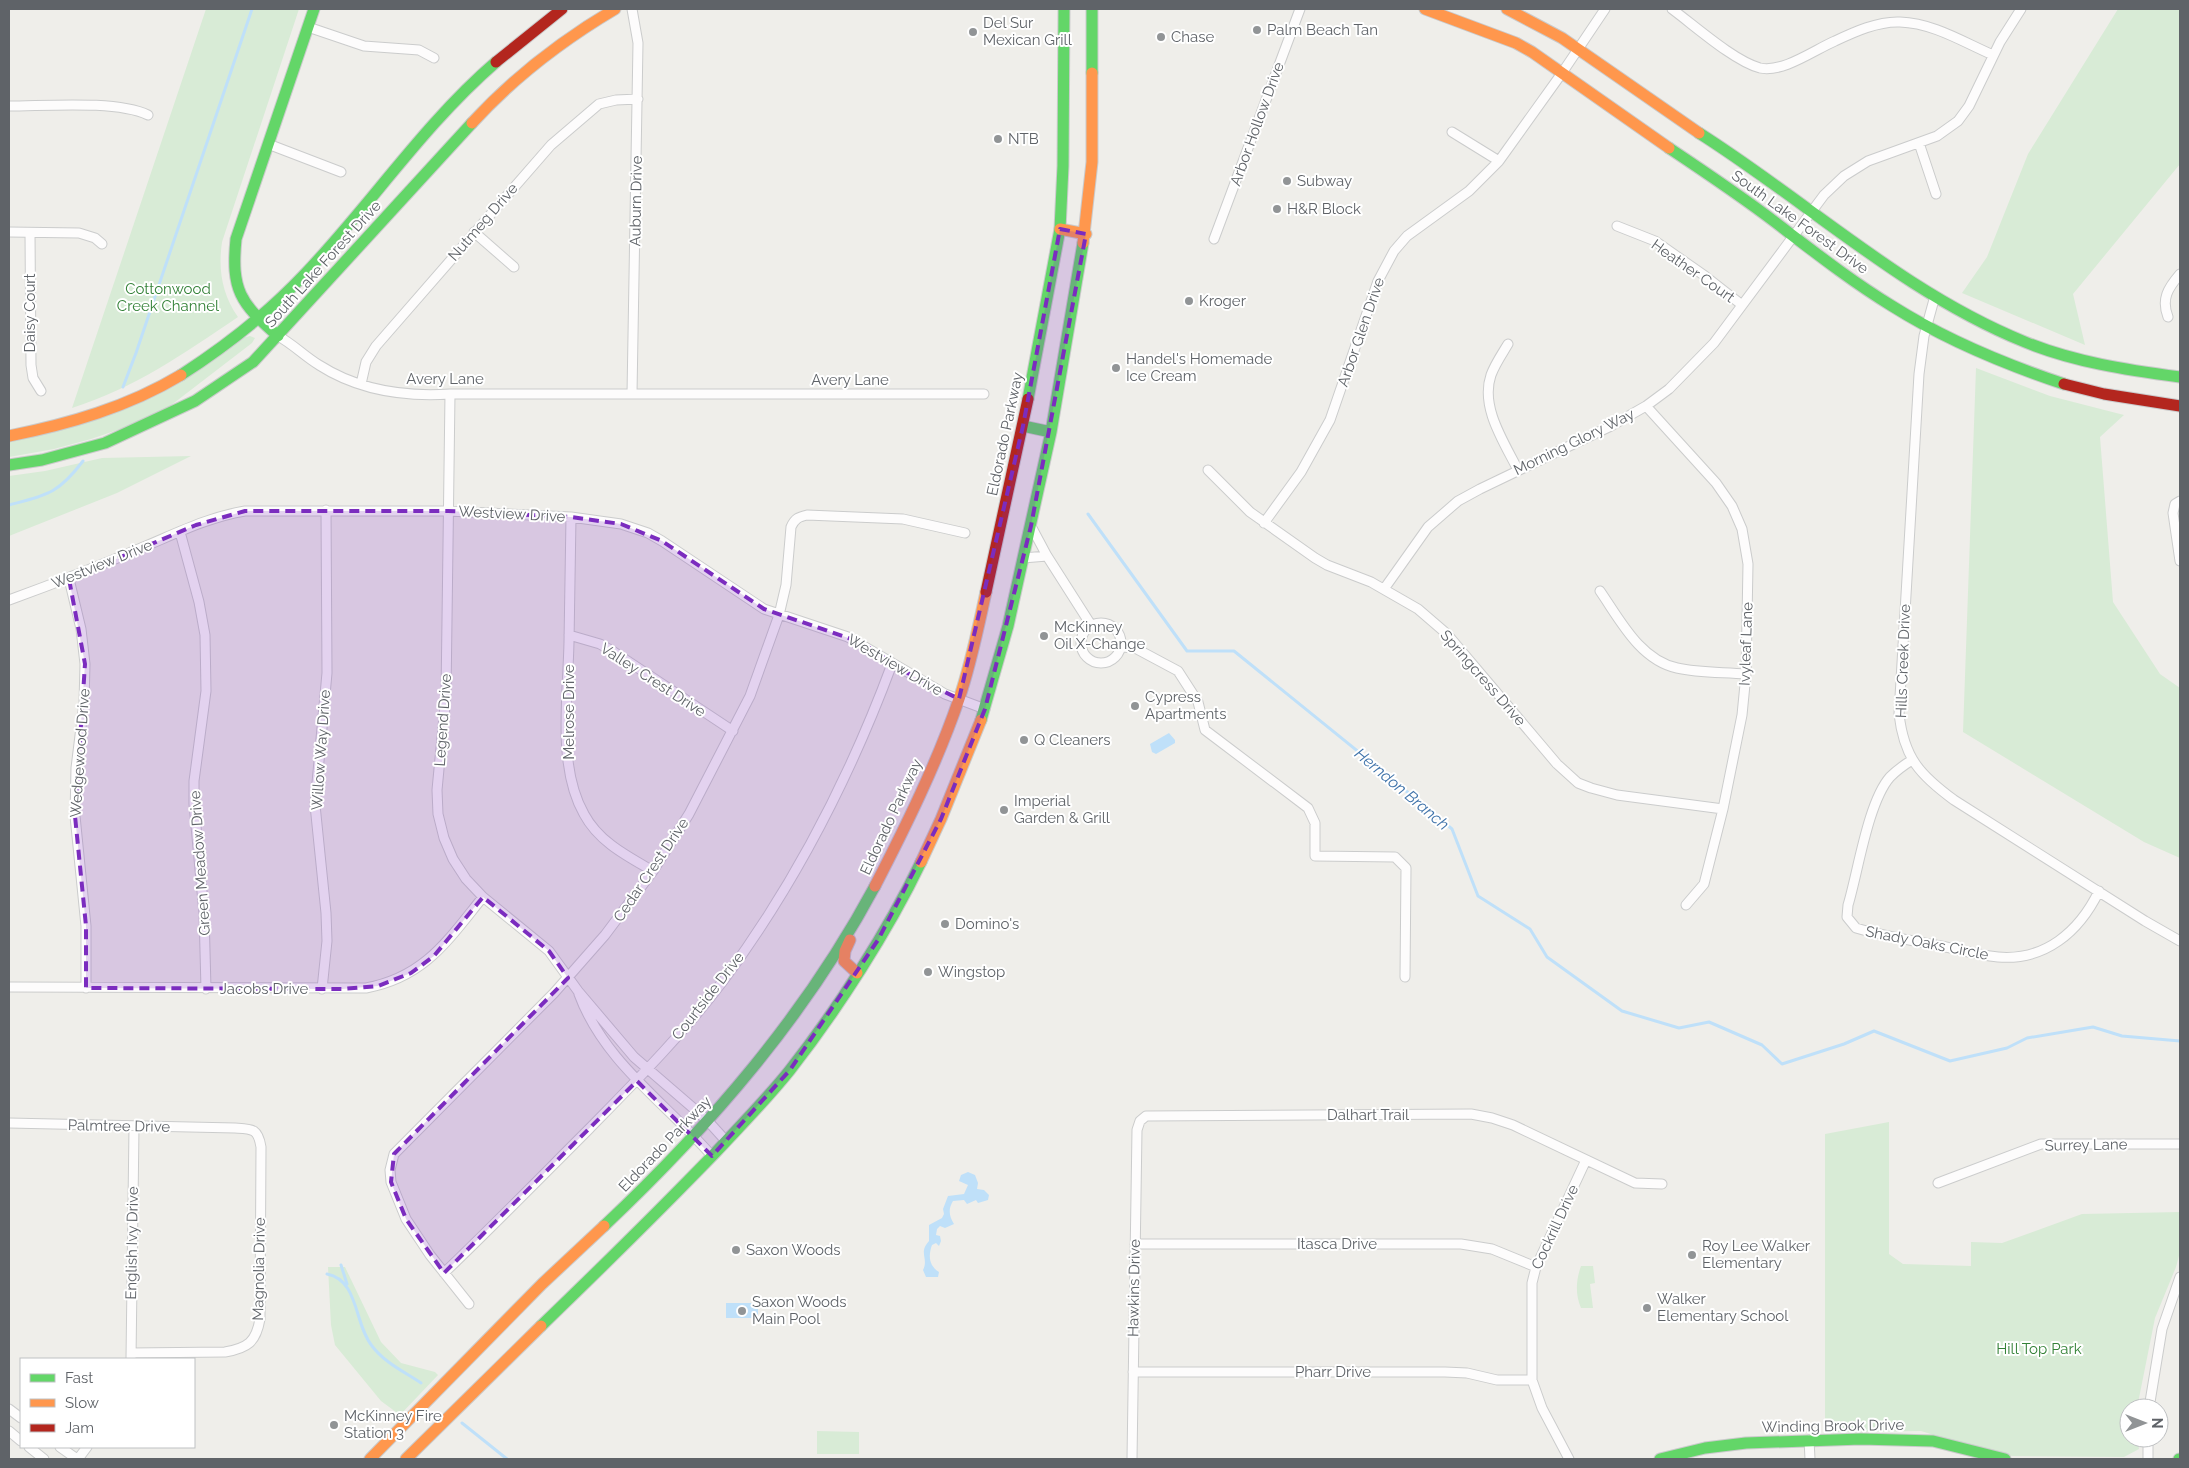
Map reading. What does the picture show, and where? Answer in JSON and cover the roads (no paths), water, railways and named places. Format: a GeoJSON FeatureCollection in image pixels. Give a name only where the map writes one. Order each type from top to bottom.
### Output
{"type":"FeatureCollection","features":[{"type":"Feature","properties":{"kind":"main road","name":"Avery Lane"},"geometry":{"type":"LineString","coordinates":[[278,336],[247,309],[236,286],[233,273],[236,240],[314,9]]}},
{"type":"Feature","properties":{"kind":"main road","name":"South Lake Forest Drive"},"geometry":{"type":"LineString","coordinates":[[9,436],[52,428],[113,409],[148,392],[223,348],[258,320],[305,274],[452,104],[502,54],[562,9]]}},
{"type":"Feature","properties":{"kind":"main road","name":"South Lake Forest Drive"},"geometry":{"type":"LineString","coordinates":[[9,466],[60,456],[106,443],[195,401],[253,362],[498,95],[566,39],[615,9]]}},
{"type":"Feature","properties":{"kind":"main road","name":"Eldorado Parkway"},"geometry":{"type":"LineString","coordinates":[[370,1459],[542,1284],[656,1177],[733,1094],[794,1016],[849,934],[915,804],[959,699],[970,663],[1023,426],[1060,229],[1063,166],[1064,9]]}},
{"type":"Feature","properties":{"kind":"main road"},"geometry":{"type":"LineString","coordinates":[[406,1459],[667,1203],[790,1070],[878,940],[917,870],[941,818],[985,709],[1008,626],[1051,432],[1086,234],[1092,162],[1092,9]]}},
{"type":"Feature","properties":{"kind":"main road","name":"South Lake Forest Drive"},"geometry":{"type":"LineString","coordinates":[[1425,9],[1516,43],[1704,171],[1793,237],[1893,307],[1927,326],[1990,358],[2076,388],[2137,401],[2180,406]]}},
{"type":"Feature","properties":{"kind":"main road","name":"South Lake Forest Drive"},"geometry":{"type":"LineString","coordinates":[[1507,9],[1527,17],[1578,49],[1659,106],[1745,162],[1854,243],[1935,296],[1994,328],[2051,351],[2125,370],[2180,376]]}},
{"type":"Feature","properties":{"kind":"main road"},"geometry":{"type":"LineString","coordinates":[[1060,229],[1086,234]]}},
{"type":"Feature","properties":{"kind":"main road"},"geometry":{"type":"LineString","coordinates":[[1023,426],[1051,432]]}},
{"type":"Feature","properties":{"kind":"main road"},"geometry":{"type":"LineString","coordinates":[[857,973],[844,961],[845,950],[868,907],[869,897]]}},
{"type":"Feature","properties":{"kind":"main road","name":"Winding Brook Drive"},"geometry":{"type":"LineString","coordinates":[[1660,1459],[1705,1448],[1746,1443],[1880,1439],[1934,1441],[1963,1450],[2005,1459]]}},
{"type":"Feature","properties":{"kind":"street","name":"Auburn Drive"},"geometry":{"type":"LineString","coordinates":[[632,9],[638,44],[632,394]]}},
{"type":"Feature","properties":{"kind":"street","name":"Arbor Hollow Drive"},"geometry":{"type":"LineString","coordinates":[[1214,240],[1300,9]]}},
{"type":"Feature","properties":{"kind":"street","name":"Arbor Glen Drive"},"geometry":{"type":"LineString","coordinates":[[1264,523],[1301,472],[1330,420],[1358,342],[1370,300],[1385,264],[1407,236],[1469,191],[1499,161],[1562,74],[1605,9]]}},
{"type":"Feature","properties":{"kind":"street"},"geometry":{"type":"LineString","coordinates":[[1672,9],[1730,52],[1760,68],[1779,67],[1834,41],[1876,26],[1898,22],[1930,27],[1993,55]]}},
{"type":"Feature","properties":{"kind":"street","name":"Morning Glory Way"},"geometry":{"type":"LineString","coordinates":[[1384,589],[1414,546],[1440,515],[1458,501],[1611,426],[1646,406],[1669,389],[1714,343],[1834,184],[1855,168],[1879,156],[1937,136],[1958,121],[1976,95],[1993,55],[2021,9]]}},
{"type":"Feature","properties":{"kind":"street"},"geometry":{"type":"LineString","coordinates":[[308,26],[364,46],[419,50],[434,58]]}},
{"type":"Feature","properties":{"kind":"street","name":"Nutmeg Drive"},"geometry":{"type":"LineString","coordinates":[[361,384],[366,362],[376,346],[551,145],[600,104],[616,100],[638,99]]}},
{"type":"Feature","properties":{"kind":"street"},"geometry":{"type":"LineString","coordinates":[[9,106],[119,106],[148,115]]}},
{"type":"Feature","properties":{"kind":"street"},"geometry":{"type":"LineString","coordinates":[[1452,132],[1499,161]]}},
{"type":"Feature","properties":{"kind":"street"},"geometry":{"type":"LineString","coordinates":[[1919,143],[1936,194]]}},
{"type":"Feature","properties":{"kind":"street"},"geometry":{"type":"LineString","coordinates":[[268,144],[341,172]]}},
{"type":"Feature","properties":{"kind":"street","name":"Heather Court"},"geometry":{"type":"LineString","coordinates":[[1616,226],[1655,241],[1742,305]]}},
{"type":"Feature","properties":{"kind":"street"},"geometry":{"type":"LineString","coordinates":[[9,232],[88,234],[102,244]]}},
{"type":"Feature","properties":{"kind":"street"},"geometry":{"type":"LineString","coordinates":[[474,232],[514,267]]}},
{"type":"Feature","properties":{"kind":"street","name":"Daisy Court"},"geometry":{"type":"LineString","coordinates":[[30,233],[31,365],[33,378],[41,391]]}},
{"type":"Feature","properties":{"kind":"street"},"geometry":{"type":"LineString","coordinates":[[2168,318],[2164,308],[2164,298],[2168,288],[2180,274]]}},
{"type":"Feature","properties":{"kind":"street","name":"Hills Creek Drive"},"geometry":{"type":"LineString","coordinates":[[1935,296],[1927,326],[1919,374],[1899,714],[1903,741],[1912,760],[1931,783],[1954,800],[2145,921],[2180,941]]}},
{"type":"Feature","properties":{"kind":"street","name":"Avery Lane"},"geometry":{"type":"LineString","coordinates":[[278,336],[292,344],[318,365],[361,384],[395,393],[420,396],[450,394],[984,394]]}},
{"type":"Feature","properties":{"kind":"street"},"geometry":{"type":"LineString","coordinates":[[1508,344],[1491,376],[1489,400],[1501,435],[1518,470]]}},
{"type":"Feature","properties":{"kind":"street","name":"Legend Drive"},"geometry":{"type":"LineString","coordinates":[[450,394],[446,695],[437,790],[438,814],[444,838],[453,860],[466,879],[483,897],[549,950],[578,991],[634,1057],[707,1120],[726,1141]]}},
{"type":"Feature","properties":{"kind":"street","name":"Ivyleaf Lane"},"geometry":{"type":"LineString","coordinates":[[1646,406],[1716,484],[1732,506],[1740,523],[1748,564],[1746,674],[1742,715],[1723,809],[1704,884],[1686,905]]}},
{"type":"Feature","properties":{"kind":"street","name":"Springcress Drive"},"geometry":{"type":"LineString","coordinates":[[1208,470],[1264,523],[1327,565],[1384,589],[1418,609],[1447,634],[1557,764],[1578,783],[1617,795],[1723,809]]}},
{"type":"Feature","properties":{"kind":"street"},"geometry":{"type":"LineString","coordinates":[[2180,501],[2175,504],[2173,513],[2180,561]]}},
{"type":"Feature","properties":{"kind":"street","name":"Willow Way Drive"},"geometry":{"type":"LineString","coordinates":[[322,989],[327,941],[315,805],[327,673],[326,510]]}},
{"type":"Feature","properties":{"kind":"street","name":"Westview Drive"},"geometry":{"type":"LineString","coordinates":[[9,600],[68,579],[220,516],[245,511],[448,511],[571,517],[621,524],[648,533],[747,600],[779,615],[848,637],[938,690],[985,709]]}},
{"type":"Feature","properties":{"kind":"street","name":"Cedar Crest Drive"},"geometry":{"type":"LineString","coordinates":[[469,1304],[430,1255],[406,1219],[391,1182],[390,1170],[394,1154],[568,978],[605,936],[653,871],[689,814],[750,696],[779,615],[786,585],[791,527],[798,517],[819,515],[903,519],[965,533]]}},
{"type":"Feature","properties":{"kind":"street","name":"Melrose Drive"},"geometry":{"type":"LineString","coordinates":[[571,517],[566,738],[572,783],[579,804],[590,824],[605,840],[618,850],[653,871]]}},
{"type":"Feature","properties":{"kind":"street"},"geometry":{"type":"LineString","coordinates":[[1031,526],[1047,556],[1091,625]]}},
{"type":"Feature","properties":{"kind":"street","name":"Green Meadow Drive"},"geometry":{"type":"LineString","coordinates":[[180,532],[199,602],[205,635],[206,692],[194,781],[194,804],[205,922],[206,989]]}},
{"type":"Feature","properties":{"kind":"street"},"geometry":{"type":"LineString","coordinates":[[1023,558],[1047,556]]}},
{"type":"Feature","properties":{"kind":"street","name":"Wedgewood Drive"},"geometry":{"type":"LineString","coordinates":[[68,579],[81,629],[85,664],[84,703],[76,768],[75,816],[86,926],[86,988]]}},
{"type":"Feature","properties":{"kind":"street"},"geometry":{"type":"LineString","coordinates":[[1600,591],[1632,638],[1661,662],[1676,668],[1746,674]]}},
{"type":"Feature","properties":{"kind":"street"},"geometry":{"type":"LineString","coordinates":[[1104,622],[1116,628],[1120,634],[1122,647],[1119,653],[1109,662],[1102,664],[1089,660],[1084,655],[1081,642],[1082,635],[1091,625],[1104,622]]}},
{"type":"Feature","properties":{"kind":"street","name":"Valley Crest Drive"},"geometry":{"type":"LineString","coordinates":[[569,635],[600,644],[614,652],[733,731]]}},
{"type":"Feature","properties":{"kind":"street"},"geometry":{"type":"LineString","coordinates":[[1122,647],[1135,648],[1178,671],[1198,702],[1205,730],[1308,808],[1315,823],[1315,856],[1395,858],[1406,868],[1405,977]]}},
{"type":"Feature","properties":{"kind":"street","name":"Courtside Drive"},"geometry":{"type":"LineString","coordinates":[[444,1273],[637,1081],[722,982],[798,869],[834,801],[859,748],[892,664]]}},
{"type":"Feature","properties":{"kind":"street","name":"Shady Oaks Circle"},"geometry":{"type":"LineString","coordinates":[[1912,760],[1890,778],[1882,791],[1871,820],[1848,904],[1847,917],[1856,928],[1987,955],[2019,957],[2038,952],[2067,935],[2082,920],[2099,891]]}},
{"type":"Feature","properties":{"kind":"street","name":"Jacobs Drive"},"geometry":{"type":"LineString","coordinates":[[9,987],[366,988],[388,983],[411,973],[443,946],[483,897]]}},
{"type":"Feature","properties":{"kind":"street","name":"Legend Drive"},"geometry":{"type":"LineString","coordinates":[[578,991],[586,1013],[601,1038],[637,1081],[694,1134],[712,1156]]}},
{"type":"Feature","properties":{"kind":"street","name":"Dalhart Trail"},"geometry":{"type":"LineString","coordinates":[[1142,1119],[1152,1115],[1471,1114],[1513,1125],[1586,1160]]}},
{"type":"Feature","properties":{"kind":"street","name":"Hawkins Drive"},"geometry":{"type":"LineString","coordinates":[[1132,1459],[1137,1130],[1142,1119]]}},
{"type":"Feature","properties":{"kind":"street","name":"Palmtree Drive"},"geometry":{"type":"LineString","coordinates":[[9,1124],[229,1128]]}},
{"type":"Feature","properties":{"kind":"street","name":"English Ivy Drive"},"geometry":{"type":"LineString","coordinates":[[131,1356],[134,1127]]}},
{"type":"Feature","properties":{"kind":"street","name":"Magnolia Drive"},"geometry":{"type":"LineString","coordinates":[[131,1356],[225,1352],[237,1350],[255,1338],[260,1319],[261,1147],[255,1130],[229,1128]]}},
{"type":"Feature","properties":{"kind":"street","name":"Surrey Lane"},"geometry":{"type":"LineString","coordinates":[[1938,1183],[2041,1144],[2180,1144]]}},
{"type":"Feature","properties":{"kind":"street"},"geometry":{"type":"LineString","coordinates":[[1586,1160],[1635,1183],[1662,1184]]}},
{"type":"Feature","properties":{"kind":"street","name":"Cockrill Drive"},"geometry":{"type":"LineString","coordinates":[[1570,1459],[1542,1408],[1532,1380],[1532,1283],[1536,1267],[1586,1160]]}},
{"type":"Feature","properties":{"kind":"street","name":"Itasca Drive"},"geometry":{"type":"LineString","coordinates":[[1135,1244],[1460,1244],[1492,1249],[1536,1267]]}},
{"type":"Feature","properties":{"kind":"street"},"geometry":{"type":"LineString","coordinates":[[2151,1398],[2162,1329],[2180,1277]]}},
{"type":"Feature","properties":{"kind":"street","name":"Pharr Drive"},"geometry":{"type":"LineString","coordinates":[[1133,1372],[1445,1372],[1467,1373],[1497,1380],[1532,1380]]}},
{"type":"Feature","properties":{"kind":"street"},"geometry":{"type":"LineString","coordinates":[[9,1409],[20,1417]]}},
{"type":"Feature","properties":{"kind":"street"},"geometry":{"type":"LineString","coordinates":[[9,1431],[20,1436]]}},
{"type":"Feature","properties":{"kind":"street"},"geometry":{"type":"LineString","coordinates":[[1809,1440],[1810,1459]]}},
{"type":"Feature","properties":{"kind":"street"},"geometry":{"type":"LineString","coordinates":[[30,1448],[44,1459]]}},
{"type":"Feature","properties":{"kind":"street"},"geometry":{"type":"LineString","coordinates":[[61,1448],[77,1459],[86,1448]]}},
{"type":"Feature","properties":{"kind":"water"},"geometry":{"type":"Polygon","coordinates":[[[1169,733],[1175,740],[1175,743],[1156,754],[1152,752],[1150,744],[1169,733]]]}},
{"type":"Feature","properties":{"kind":"water"},"geometry":{"type":"Polygon","coordinates":[[[968,1172],[975,1175],[978,1183],[977,1189],[984,1190],[989,1195],[988,1200],[978,1203],[976,1200],[967,1204],[964,1200],[953,1201],[950,1212],[954,1224],[945,1228],[940,1226],[937,1229],[936,1235],[940,1236],[941,1241],[939,1246],[936,1243],[932,1245],[931,1249],[931,1264],[939,1272],[938,1277],[926,1277],[923,1270],[925,1266],[924,1249],[929,1241],[929,1225],[942,1218],[948,1196],[964,1194],[968,1185],[959,1181],[961,1175],[968,1172]]]}},
{"type":"Feature","properties":{"kind":"water","name":"Saxon Woods Main Pool"},"geometry":{"type":"Polygon","coordinates":[[[726,1303],[758,1303],[758,1318],[726,1318],[726,1303]]]}},
{"type":"Feature","properties":{"kind":"waterway"},"geometry":{"type":"LineString","coordinates":[[123,387],[252,9]]}},
{"type":"Feature","properties":{"kind":"waterway"},"geometry":{"type":"LineString","coordinates":[[9,505],[51,492],[59,487],[83,461]]}},
{"type":"Feature","properties":{"kind":"waterway","name":"Herndon Branch"},"geometry":{"type":"LineString","coordinates":[[1088,514],[1187,651],[1234,651],[1376,766],[1452,829],[1478,896],[1530,929],[1547,957],[1622,1011],[1679,1028],[1709,1022],[1762,1045],[1782,1064],[1844,1044],[1874,1031],[1950,1061],[2007,1048],[2027,1038],[2093,1027],[2122,1036],[2180,1041]]}},
{"type":"Feature","properties":{"kind":"waterway"},"geometry":{"type":"LineString","coordinates":[[341,1265],[347,1284]]}},
{"type":"Feature","properties":{"kind":"waterway"},"geometry":{"type":"LineString","coordinates":[[327,1274],[337,1278],[351,1294],[366,1337],[377,1352],[421,1383]]}},
{"type":"Feature","properties":{"kind":"waterway"},"geometry":{"type":"LineString","coordinates":[[462,1423],[507,1459]]}},
{"type":"Feature","properties":{"kind":"place","name":"Palm Beach Tan"},"geometry":{"type":"Point","coordinates":[1257,30]}},
{"type":"Feature","properties":{"kind":"place","name":"Del Sur Mexican Grill"},"geometry":{"type":"Point","coordinates":[973,32]}},
{"type":"Feature","properties":{"kind":"place","name":"Chase"},"geometry":{"type":"Point","coordinates":[1161,37]}},
{"type":"Feature","properties":{"kind":"place","name":"NTB"},"geometry":{"type":"Point","coordinates":[998,139]}},
{"type":"Feature","properties":{"kind":"place","name":"Subway"},"geometry":{"type":"Point","coordinates":[1287,181]}},
{"type":"Feature","properties":{"kind":"place","name":"H&R Block"},"geometry":{"type":"Point","coordinates":[1277,209]}},
{"type":"Feature","properties":{"kind":"place","name":"Kroger"},"geometry":{"type":"Point","coordinates":[1189,301]}},
{"type":"Feature","properties":{"kind":"place","name":"Handel's Homemade Ice Cream"},"geometry":{"type":"Point","coordinates":[1116,368]}},
{"type":"Feature","properties":{"kind":"place","name":"McKinney Oil X-Change"},"geometry":{"type":"Point","coordinates":[1044,636]}},
{"type":"Feature","properties":{"kind":"place","name":"Cypress Apartments"},"geometry":{"type":"Point","coordinates":[1135,706]}},
{"type":"Feature","properties":{"kind":"place","name":"Q Cleaners"},"geometry":{"type":"Point","coordinates":[1024,740]}},
{"type":"Feature","properties":{"kind":"place","name":"Imperial Garden & Grill"},"geometry":{"type":"Point","coordinates":[1004,810]}},
{"type":"Feature","properties":{"kind":"place","name":"Domino's"},"geometry":{"type":"Point","coordinates":[945,924]}},
{"type":"Feature","properties":{"kind":"place","name":"Wingstop"},"geometry":{"type":"Point","coordinates":[928,972]}},
{"type":"Feature","properties":{"kind":"place","name":"Saxon Woods"},"geometry":{"type":"Point","coordinates":[736,1250]}},
{"type":"Feature","properties":{"kind":"place","name":"Roy Lee Walker Elementary"},"geometry":{"type":"Point","coordinates":[1692,1255]}},
{"type":"Feature","properties":{"kind":"place","name":"Walker Elementary School"},"geometry":{"type":"Point","coordinates":[1647,1308]}},
{"type":"Feature","properties":{"kind":"place","name":"Saxon Woods Main Pool"},"geometry":{"type":"Point","coordinates":[742,1311]}},
{"type":"Feature","properties":{"kind":"place","name":"McKinney Fire Station 3"},"geometry":{"type":"Point","coordinates":[334,1425]}},
{"type":"Feature","properties":{"kind":"park label","name":"Cottonwood Creek Channel"},"geometry":{"type":"Point","coordinates":[168,298]}},
{"type":"Feature","properties":{"kind":"park label","name":"Hill Top Park"},"geometry":{"type":"Point","coordinates":[2039,1349]}}]}
